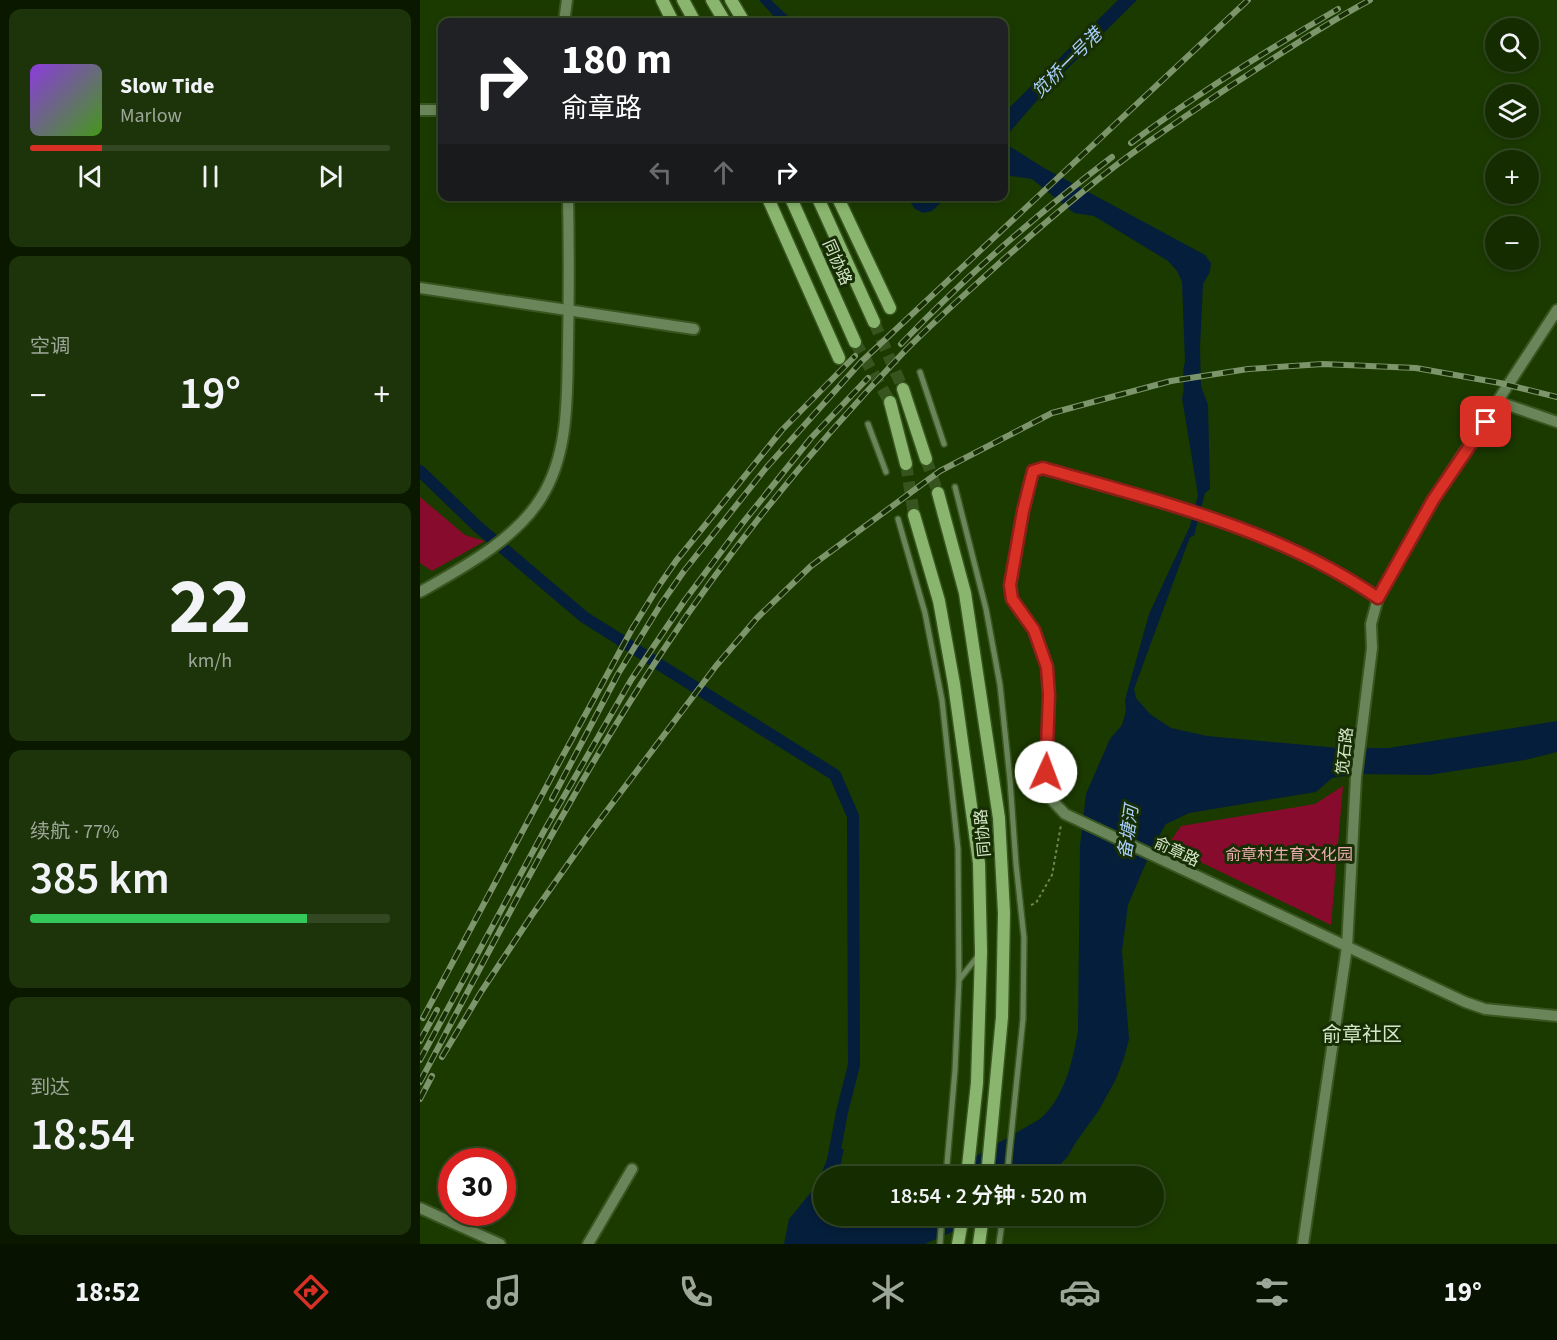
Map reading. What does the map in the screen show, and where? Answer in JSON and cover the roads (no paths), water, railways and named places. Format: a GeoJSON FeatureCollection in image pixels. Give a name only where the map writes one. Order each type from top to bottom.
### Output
{"type":"FeatureCollection","features":[{"type":"Feature","properties":{"kind":"main road"},"geometry":{"type":"LineString","coordinates":[[662,0],[671,18]]}},
{"type":"Feature","properties":{"kind":"main road"},"geometry":{"type":"LineString","coordinates":[[682,0],[693,18]]}},
{"type":"Feature","properties":{"kind":"main road"},"geometry":{"type":"LineString","coordinates":[[712,0],[723,18]]}},
{"type":"Feature","properties":{"kind":"main road"},"geometry":{"type":"LineString","coordinates":[[720,0],[724,18]]}},
{"type":"Feature","properties":{"kind":"main road"},"geometry":{"type":"LineString","coordinates":[[731,0],[742,18]]}},
{"type":"Feature","properties":{"kind":"main road"},"geometry":{"type":"LineString","coordinates":[[769,201],[839,358]]}},
{"type":"Feature","properties":{"kind":"main road","name":"同协路"},"geometry":{"type":"LineString","coordinates":[[792,201],[855,342]]}},
{"type":"Feature","properties":{"kind":"main road","name":"同协路"},"geometry":{"type":"LineString","coordinates":[[819,201],[874,322]]}},
{"type":"Feature","properties":{"kind":"main road"},"geometry":{"type":"LineString","coordinates":[[839,201],[890,308]]}},
{"type":"Feature","properties":{"kind":"main road"},"geometry":{"type":"LineString","coordinates":[[903,389],[926,459]]}},
{"type":"Feature","properties":{"kind":"main road"},"geometry":{"type":"LineString","coordinates":[[890,402],[906,464]]}},
{"type":"Feature","properties":{"kind":"main road","name":"同协路"},"geometry":{"type":"LineString","coordinates":[[938,493],[965,593],[999,819],[1004,913],[1002,1017],[988,1166]]}},
{"type":"Feature","properties":{"kind":"main road","name":"同协路"},"geometry":{"type":"LineString","coordinates":[[914,515],[939,601],[956,695],[979,863],[981,952],[977,1083],[969,1166]]}},
{"type":"Feature","properties":{"kind":"main road"},"geometry":{"type":"LineString","coordinates":[[979,1244],[981,1226]]}},
{"type":"Feature","properties":{"kind":"street"},"geometry":{"type":"LineString","coordinates":[[565,18],[567,0]]}},
{"type":"Feature","properties":{"kind":"street"},"geometry":{"type":"LineString","coordinates":[[420,110],[438,110]]}},
{"type":"Feature","properties":{"kind":"street"},"geometry":{"type":"LineString","coordinates":[[420,592],[473,561],[513,530],[541,499],[554,472],[566,414],[569,311],[568,201]]}},
{"type":"Feature","properties":{"kind":"street"},"geometry":{"type":"LineString","coordinates":[[420,288],[694,329]]}},
{"type":"Feature","properties":{"kind":"street","name":"笕石路"},"geometry":{"type":"LineString","coordinates":[[1304,1244],[1347,947],[1356,777],[1372,648],[1371,624],[1378,598],[1433,500],[1557,310]]}},
{"type":"Feature","properties":{"kind":"street"},"geometry":{"type":"LineString","coordinates":[[1499,402],[1557,422]]}},
{"type":"Feature","properties":{"kind":"street","name":"俞章路"},"geometry":{"type":"LineString","coordinates":[[1378,598],[1354,582],[1280,545],[1203,514],[1043,468],[1033,471],[1023,511],[1010,585],[1012,599],[1034,630],[1047,667],[1049,695],[1046,785],[1051,798],[1065,814],[1465,1002],[1485,1009],[1557,1016]]}},
{"type":"Feature","properties":{"kind":"street"},"geometry":{"type":"LineString","coordinates":[[588,1244],[632,1169]]}},
{"type":"Feature","properties":{"kind":"street"},"geometry":{"type":"LineString","coordinates":[[420,1208],[500,1244]]}},
{"type":"Feature","properties":{"kind":"lane"},"geometry":{"type":"LineString","coordinates":[[920,372],[944,444]]}},
{"type":"Feature","properties":{"kind":"lane"},"geometry":{"type":"LineString","coordinates":[[868,424],[886,472]]}},
{"type":"Feature","properties":{"kind":"lane"},"geometry":{"type":"LineString","coordinates":[[955,487],[986,609],[1000,685],[1024,938],[1023,1019],[1008,1166]]}},
{"type":"Feature","properties":{"kind":"lane"},"geometry":{"type":"LineString","coordinates":[[898,519],[925,613],[942,700],[958,849],[959,980],[947,1166]]}},
{"type":"Feature","properties":{"kind":"lane"},"geometry":{"type":"LineString","coordinates":[[959,980],[981,952]]}},
{"type":"Feature","properties":{"kind":"lane"},"geometry":{"type":"LineString","coordinates":[[939,1244],[941,1226]]}},
{"type":"Feature","properties":{"kind":"lane"},"geometry":{"type":"LineString","coordinates":[[999,1244],[1001,1226]]}},
{"type":"Feature","properties":{"kind":"water"},"geometry":{"type":"Polygon","coordinates":[[[759,0],[771,0],[790,18],[775,18],[759,0]]]}},
{"type":"Feature","properties":{"kind":"water","name":"笕桥一号港"},"geometry":{"type":"Polygon","coordinates":[[[1118,0],[1137,0],[1048,88],[1008,134],[1008,109],[1118,0]]]}},
{"type":"Feature","properties":{"kind":"water","name":"备塘河"},"geometry":{"type":"Polygon","coordinates":[[[1008,145],[1044,168],[1205,255],[1211,263],[1210,272],[1203,284],[1200,348],[1201,386],[1208,405],[1210,489],[1205,493],[1194,536],[1190,537],[1134,689],[1136,698],[1150,714],[1171,728],[1207,736],[1339,748],[1389,748],[1557,721],[1557,752],[1525,760],[1429,775],[1359,774],[1332,778],[1316,792],[1189,813],[1166,824],[1154,844],[1128,905],[1122,951],[1129,1039],[1116,1079],[1099,1110],[1059,1166],[958,1166],[1040,1119],[1056,1100],[1066,1079],[1078,1031],[1080,846],[1086,794],[1110,739],[1122,725],[1126,711],[1125,700],[1149,614],[1190,526],[1198,495],[1182,398],[1185,362],[1182,282],[1177,271],[1168,261],[1094,216],[1074,213],[1032,179],[1008,176],[1008,145]]]}},
{"type":"Feature","properties":{"kind":"water"},"geometry":{"type":"Polygon","coordinates":[[[910,201],[943,201],[932,211],[923,213],[915,209],[910,201]]]}},
{"type":"Feature","properties":{"kind":"water"},"geometry":{"type":"Polygon","coordinates":[[[831,1149],[844,1149],[840,1166],[824,1166],[831,1149]]]}},
{"type":"Feature","properties":{"kind":"water"},"geometry":{"type":"Polygon","coordinates":[[[813,1190],[813,1226],[965,1226],[925,1244],[784,1244],[789,1219],[813,1190]]]}},
{"type":"Feature","properties":{"kind":"waterway"},"geometry":{"type":"LineString","coordinates":[[420,471],[477,526],[584,617],[835,775],[853,816],[854,1065],[832,1166]]}},
{"type":"Feature","properties":{"kind":"tunnel"},"geometry":{"type":"LineString","coordinates":[[874,322],[903,389]]}},
{"type":"Feature","properties":{"kind":"tunnel"},"geometry":{"type":"LineString","coordinates":[[855,342],[890,402]]}},
{"type":"Feature","properties":{"kind":"tunnel"},"geometry":{"type":"LineString","coordinates":[[926,459],[938,493]]}},
{"type":"Feature","properties":{"kind":"tunnel"},"geometry":{"type":"LineString","coordinates":[[906,464],[914,515]]}},
{"type":"Feature","properties":{"kind":"railway"},"geometry":{"type":"LineString","coordinates":[[552,799],[618,674],[661,604],[684,571],[766,468],[861,362],[1248,0]]}},
{"type":"Feature","properties":{"kind":"railway"},"geometry":{"type":"LineString","coordinates":[[420,1082],[536,864],[629,704],[662,652],[745,535],[837,424],[902,354],[952,306],[1088,187],[1141,147],[1232,85],[1370,0]]}},
{"type":"Feature","properties":{"kind":"railway"},"geometry":{"type":"LineString","coordinates":[[1131,143],[1233,73],[1338,9]]}},
{"type":"Feature","properties":{"kind":"railway"},"geometry":{"type":"LineString","coordinates":[[901,344],[1003,246],[1112,157]]}},
{"type":"Feature","properties":{"kind":"railway"},"geometry":{"type":"LineString","coordinates":[[423,1018],[560,761],[632,629],[658,587],[676,561],[782,430],[855,356]]}},
{"type":"Feature","properties":{"kind":"railway"},"geometry":{"type":"LineString","coordinates":[[442,1057],[481,992],[532,915],[587,837],[716,666],[757,618],[811,566],[940,471],[1052,413],[1171,381],[1248,369],[1323,364],[1416,368],[1500,383],[1557,397]]}},
{"type":"Feature","properties":{"kind":"railway"},"geometry":{"type":"LineString","coordinates":[[420,1060],[544,831],[631,680],[685,600],[741,525],[811,438],[868,378]]}},
{"type":"Feature","properties":{"kind":"railway"},"geometry":{"type":"LineString","coordinates":[[420,1041],[437,1010]]}},
{"type":"Feature","properties":{"kind":"railway"},"geometry":{"type":"LineString","coordinates":[[420,1099],[432,1076]]}},
{"type":"Feature","properties":{"kind":"district","name":"俞章社区"},"geometry":{"type":"Point","coordinates":[1362,1034]}},
{"type":"Feature","properties":{"kind":"park label","name":"俞章村生育文化园"},"geometry":{"type":"Point","coordinates":[1289,854]}}]}
